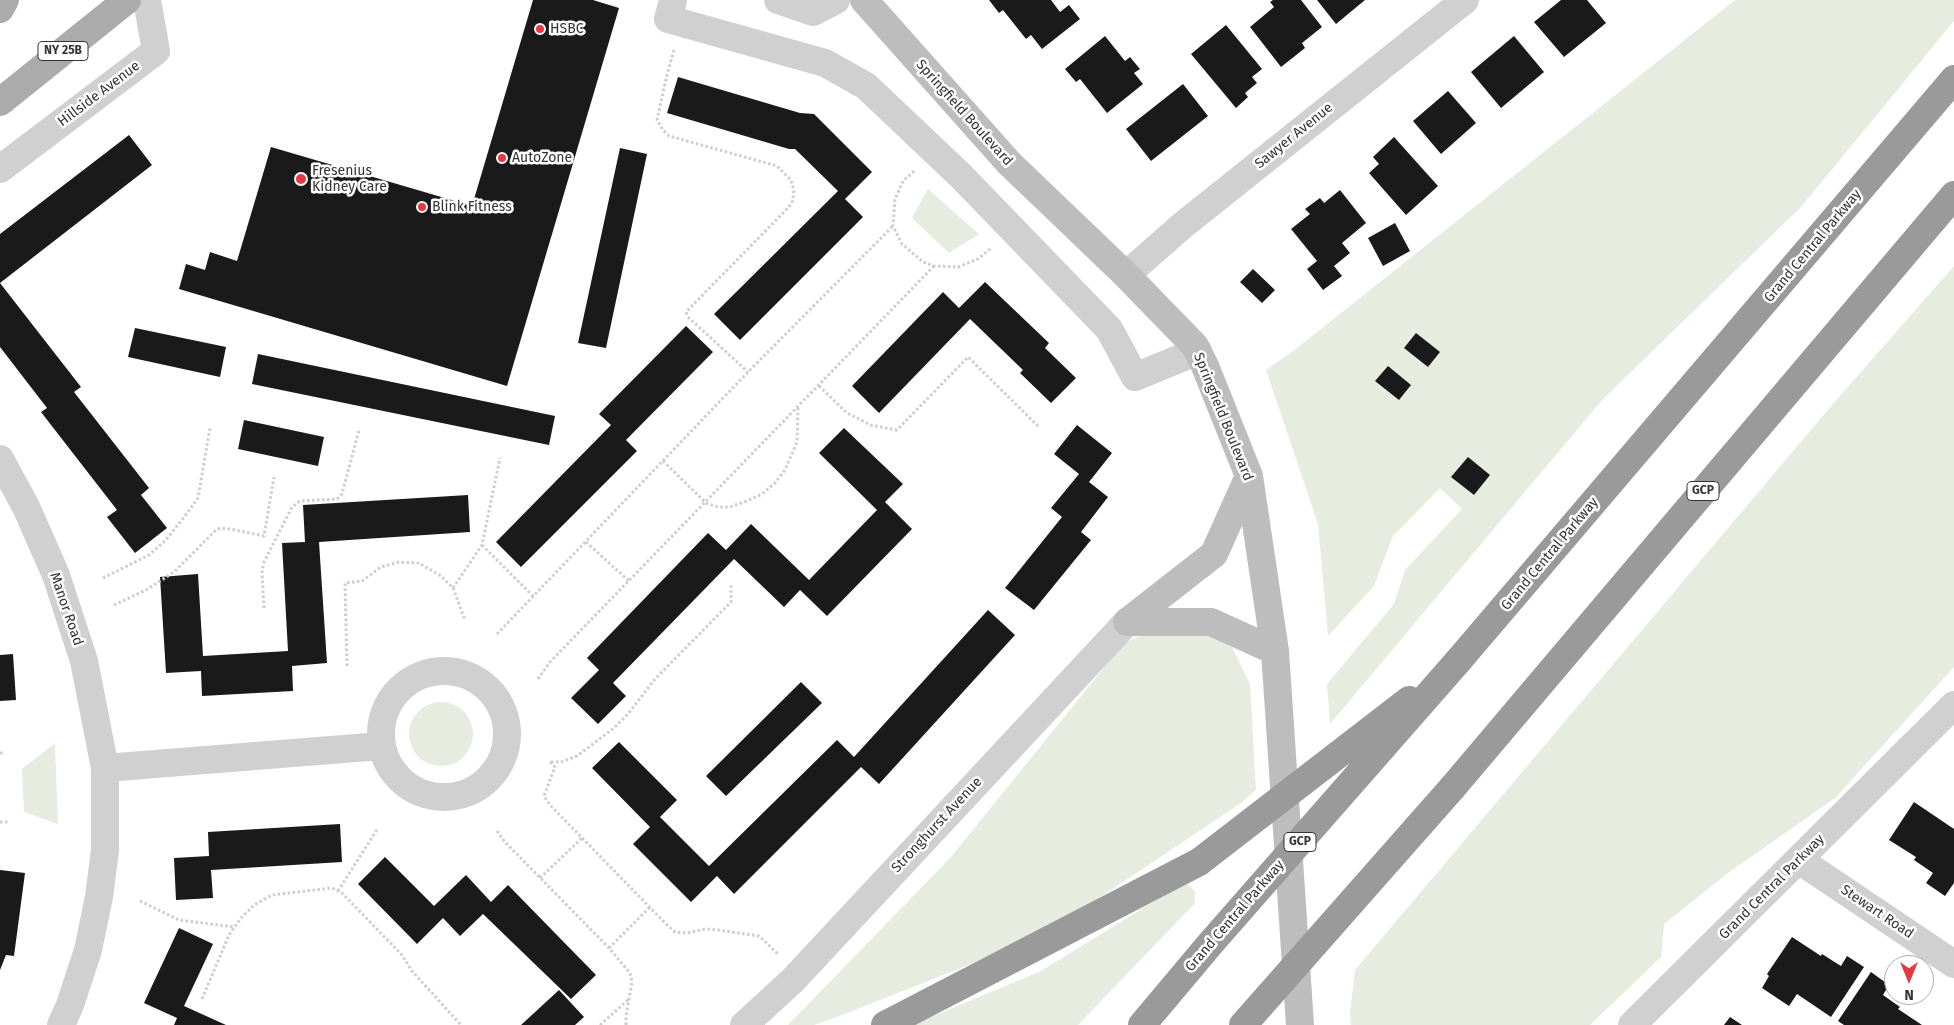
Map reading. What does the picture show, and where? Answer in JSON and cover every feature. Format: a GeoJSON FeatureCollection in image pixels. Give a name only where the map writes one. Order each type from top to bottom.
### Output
{"type":"FeatureCollection","features":[{"type":"Feature","properties":{"kind":"highway","name":"Grand Central Parkway"},"geometry":{"type":"LineString","coordinates":[[1142,1025],[1216,937],[1459,660],[1954,79]]}},
{"type":"Feature","properties":{"kind":"highway","name":"GCP"},"geometry":{"type":"LineString","coordinates":[[1243,1025],[1453,787],[1954,195]]}},
{"type":"Feature","properties":{"kind":"highway"},"geometry":{"type":"LineString","coordinates":[[885,1025],[1199,862],[1459,660]]}},
{"type":"Feature","properties":{"kind":"main road"},"geometry":{"type":"LineString","coordinates":[[0,9],[5,0]]}},
{"type":"Feature","properties":{"kind":"main road","name":"NY 25B"},"geometry":{"type":"LineString","coordinates":[[0,102],[127,0]]}},
{"type":"Feature","properties":{"kind":"main road","name":"Springfield Boulevard"},"geometry":{"type":"LineString","coordinates":[[864,0],[1009,163],[1126,275],[1198,351],[1249,476],[1275,651],[1300,1025]]}},
{"type":"Feature","properties":{"kind":"main road"},"geometry":{"type":"LineString","coordinates":[[1127,622],[1214,554],[1249,476]]}},
{"type":"Feature","properties":{"kind":"main road"},"geometry":{"type":"LineString","coordinates":[[1127,622],[1211,622],[1275,651]]}},
{"type":"Feature","properties":{"kind":"street","name":"Hillside Avenue"},"geometry":{"type":"LineString","coordinates":[[0,169],[156,51],[147,0]]}},
{"type":"Feature","properties":{"kind":"street"},"geometry":{"type":"LineString","coordinates":[[778,0],[813,12],[836,0]]}},
{"type":"Feature","properties":{"kind":"street","name":"Sawyer Avenue"},"geometry":{"type":"LineString","coordinates":[[1126,275],[1183,225],[1465,0]]}},
{"type":"Feature","properties":{"kind":"street"},"geometry":{"type":"LineString","coordinates":[[674,14],[825,63],[866,86],[961,176],[1109,329],[1135,377],[1198,351]]}},
{"type":"Feature","properties":{"kind":"street","name":"Manor Road"},"geometry":{"type":"LineString","coordinates":[[0,459],[26,507],[56,575],[84,661],[104,768],[104,850],[99,897],[88,950],[70,1005],[61,1025]]}},
{"type":"Feature","properties":{"kind":"street","name":"Stronghurst Avenue"},"geometry":{"type":"LineString","coordinates":[[744,1025],[793,980],[1127,622]]}},
{"type":"Feature","properties":{"kind":"street"},"geometry":{"type":"LineString","coordinates":[[449,670],[472,676],[491,690],[503,710],[508,733],[504,756],[492,776],[473,790],[450,797],[427,795],[406,785],[389,768],[381,746],[381,722],[389,700],[404,683],[426,672],[449,670]]}},
{"type":"Feature","properties":{"kind":"street","name":"Grand Central Parkway"},"geometry":{"type":"LineString","coordinates":[[1632,1025],[1954,705]]}},
{"type":"Feature","properties":{"kind":"street"},"geometry":{"type":"LineString","coordinates":[[104,768],[381,746]]}},
{"type":"Feature","properties":{"kind":"street","name":"Stewart Road"},"geometry":{"type":"LineString","coordinates":[[1799,860],[1954,964]]}},
{"type":"Feature","properties":{"kind":"path"},"geometry":{"type":"LineString","coordinates":[[674,14],[666,79],[657,120],[663,130],[669,136],[777,166],[791,180],[794,191],[792,203],[785,211],[686,312],[688,317],[748,372]]}},
{"type":"Feature","properties":{"kind":"path"},"geometry":{"type":"LineString","coordinates":[[918,167],[903,181],[895,199],[893,226],[902,244],[923,262],[934,266],[958,267],[978,259],[992,246]]}},
{"type":"Feature","properties":{"kind":"path"},"geometry":{"type":"LineString","coordinates":[[497,634],[748,372],[893,226]]}},
{"type":"Feature","properties":{"kind":"path"},"geometry":{"type":"LineString","coordinates":[[538,679],[550,662],[934,266]]}},
{"type":"Feature","properties":{"kind":"path"},"geometry":{"type":"LineString","coordinates":[[818,386],[847,413],[871,425],[897,430],[968,357],[1039,427]]}},
{"type":"Feature","properties":{"kind":"path"},"geometry":{"type":"LineString","coordinates":[[663,461],[706,503],[718,507],[730,507],[747,501],[762,494],[775,483],[785,470],[797,442],[799,427],[798,407]]}},
{"type":"Feature","properties":{"kind":"path"},"geometry":{"type":"LineString","coordinates":[[103,578],[149,555],[165,541],[198,498],[210,428]]}},
{"type":"Feature","properties":{"kind":"path"},"geometry":{"type":"LineString","coordinates":[[264,608],[262,572],[264,562],[292,507],[300,501],[337,499],[342,494],[359,430]]}},
{"type":"Feature","properties":{"kind":"path"},"geometry":{"type":"LineString","coordinates":[[453,588],[482,545],[500,458]]}},
{"type":"Feature","properties":{"kind":"path"},"geometry":{"type":"LineString","coordinates":[[114,605],[146,590],[174,572],[216,530],[221,528],[230,529],[264,536],[274,477]]}},
{"type":"Feature","properties":{"kind":"path"},"geometry":{"type":"LineString","coordinates":[[586,542],[629,581]]}},
{"type":"Feature","properties":{"kind":"path"},"geometry":{"type":"LineString","coordinates":[[482,545],[533,596]]}},
{"type":"Feature","properties":{"kind":"path"},"geometry":{"type":"LineString","coordinates":[[347,666],[345,583],[362,581],[382,567],[399,562],[420,563],[441,576],[453,588],[465,620]]}},
{"type":"Feature","properties":{"kind":"path"},"geometry":{"type":"LineString","coordinates":[[731,585],[731,602],[655,679],[628,714],[614,728],[577,756],[561,762],[550,762],[555,767],[544,796],[550,805],[582,838],[676,932],[687,933],[706,929],[759,936],[780,956]]}},
{"type":"Feature","properties":{"kind":"path"},"geometry":{"type":"LineString","coordinates":[[0,822],[8,822]]}},
{"type":"Feature","properties":{"kind":"path"},"geometry":{"type":"LineString","coordinates":[[338,891],[378,828]]}},
{"type":"Feature","properties":{"kind":"path"},"geometry":{"type":"LineString","coordinates":[[497,831],[504,841],[609,948],[630,973],[632,982],[626,1025]]}},
{"type":"Feature","properties":{"kind":"path"},"geometry":{"type":"LineString","coordinates":[[540,878],[582,838]]}},
{"type":"Feature","properties":{"kind":"path"},"geometry":{"type":"LineString","coordinates":[[202,999],[229,935],[254,905],[272,895],[332,888],[338,891],[401,954],[412,971],[448,1013],[461,1025]]}},
{"type":"Feature","properties":{"kind":"path"},"geometry":{"type":"LineString","coordinates":[[140,901],[179,920],[235,927]]}},
{"type":"Feature","properties":{"kind":"path"},"geometry":{"type":"LineString","coordinates":[[609,948],[650,907]]}},
{"type":"Feature","properties":{"kind":"path"},"geometry":{"type":"LineString","coordinates":[[600,1025],[629,998]]}},
{"type":"Feature","properties":{"kind":"shaded area"},"geometry":{"type":"Polygon","coordinates":[[[1735,0],[1954,0],[1954,21],[1801,207],[1602,400],[1330,724],[1327,684],[1394,604],[1405,570],[1462,509],[1440,488],[1393,536],[1374,586],[1328,636],[1318,524],[1266,370],[1297,348],[1735,0]]]}},
{"type":"Feature","properties":{"kind":"shaded area"},"geometry":{"type":"Polygon","coordinates":[[[928,189],[979,234],[949,253],[912,218],[928,189]]]}},
{"type":"Feature","properties":{"kind":"shaded area"},"geometry":{"type":"Polygon","coordinates":[[[1954,266],[1954,667],[1835,798],[1728,873],[1664,924],[1661,957],[1590,1025],[1351,1025],[1350,1012],[1355,970],[1832,405],[1954,266]]]}},
{"type":"Feature","properties":{"kind":"shaded area"},"geometry":{"type":"Polygon","coordinates":[[[1197,630],[1232,647],[1250,684],[1256,790],[1241,803],[1081,910],[971,964],[842,1015],[814,1025],[788,1025],[951,857],[1124,643],[1151,631],[1197,630]]]}},
{"type":"Feature","properties":{"kind":"shaded area"},"geometry":{"type":"Polygon","coordinates":[[[441,702],[453,705],[464,711],[470,722],[473,734],[470,746],[464,757],[453,763],[441,766],[429,763],[418,757],[412,746],[409,734],[412,722],[418,711],[429,705],[441,702]]]}},
{"type":"Feature","properties":{"kind":"shaded area"},"geometry":{"type":"Polygon","coordinates":[[[55,743],[58,824],[24,812],[22,769],[55,743]]]}},
{"type":"Feature","properties":{"kind":"shaded area"},"geometry":{"type":"Polygon","coordinates":[[[1188,884],[1195,892],[1195,903],[1078,1025],[912,1025],[1041,971],[1174,889],[1188,884]]]}},
{"type":"Feature","properties":{"kind":"building"},"geometry":{"type":"Polygon","coordinates":[[[533,0],[593,0],[619,8],[507,386],[179,289],[186,264],[205,270],[210,252],[237,261],[271,147],[472,206],[533,0]]]}},
{"type":"Feature","properties":{"kind":"building"},"geometry":{"type":"Polygon","coordinates":[[[989,0],[1051,0],[1060,12],[1069,5],[1080,19],[1042,49],[1031,35],[1026,39],[1003,10],[999,13],[989,0]]]}},
{"type":"Feature","properties":{"kind":"building"},"geometry":{"type":"Polygon","coordinates":[[[1273,0],[1301,0],[1322,27],[1302,43],[1305,48],[1281,67],[1250,27],[1274,7],[1270,2],[1273,0]]]}},
{"type":"Feature","properties":{"kind":"building"},"geometry":{"type":"Polygon","coordinates":[[[1317,0],[1365,0],[1336,24],[1317,0]]]}},
{"type":"Feature","properties":{"kind":"building"},"geometry":{"type":"Polygon","coordinates":[[[1561,0],[1587,0],[1606,23],[1564,57],[1534,22],[1561,0]]]}},
{"type":"Feature","properties":{"kind":"building"},"geometry":{"type":"Polygon","coordinates":[[[1226,25],[1262,69],[1252,77],[1257,83],[1245,93],[1248,97],[1236,108],[1191,54],[1226,25]]]}},
{"type":"Feature","properties":{"kind":"building"},"geometry":{"type":"Polygon","coordinates":[[[1105,36],[1125,61],[1130,57],[1140,69],[1134,73],[1143,84],[1107,113],[1080,79],[1076,82],[1065,69],[1105,36]]]}},
{"type":"Feature","properties":{"kind":"building"},"geometry":{"type":"Polygon","coordinates":[[[1514,36],[1544,72],[1501,108],[1471,72],[1514,36]]]}},
{"type":"Feature","properties":{"kind":"building"},"geometry":{"type":"Polygon","coordinates":[[[678,77],[800,113],[814,114],[872,172],[845,199],[863,217],[740,340],[714,314],[838,191],[795,149],[789,149],[667,113],[678,77]]]}},
{"type":"Feature","properties":{"kind":"building"},"geometry":{"type":"Polygon","coordinates":[[[1183,84],[1208,116],[1151,161],[1126,129],[1183,84]]]}},
{"type":"Feature","properties":{"kind":"building"},"geometry":{"type":"Polygon","coordinates":[[[1448,91],[1476,123],[1441,154],[1413,121],[1448,91]]]}},
{"type":"Feature","properties":{"kind":"building"},"geometry":{"type":"Polygon","coordinates":[[[129,135],[152,165],[0,283],[0,234],[129,135]]]}},
{"type":"Feature","properties":{"kind":"building"},"geometry":{"type":"Polygon","coordinates":[[[1394,137],[1438,186],[1406,215],[1369,173],[1379,164],[1373,157],[1394,137]]]}},
{"type":"Feature","properties":{"kind":"building"},"geometry":{"type":"Polygon","coordinates":[[[620,148],[647,154],[606,348],[578,343],[620,148]]]}},
{"type":"Feature","properties":{"kind":"building"},"geometry":{"type":"Polygon","coordinates":[[[1340,190],[1366,223],[1342,243],[1350,253],[1334,266],[1342,276],[1323,290],[1307,269],[1317,261],[1291,229],[1310,214],[1305,209],[1320,198],[1324,203],[1340,190]]]}},
{"type":"Feature","properties":{"kind":"building"},"geometry":{"type":"Polygon","coordinates":[[[1395,223],[1410,251],[1383,266],[1368,238],[1395,223]]]}},
{"type":"Feature","properties":{"kind":"building"},"geometry":{"type":"Polygon","coordinates":[[[1253,269],[1275,290],[1262,303],[1240,282],[1253,269]]]}},
{"type":"Feature","properties":{"kind":"building"},"geometry":{"type":"Polygon","coordinates":[[[985,282],[1049,343],[1045,348],[1076,378],[1051,403],[1020,373],[1023,370],[970,319],[879,413],[852,386],[943,292],[959,308],[985,282]]]}},
{"type":"Feature","properties":{"kind":"building"},"geometry":{"type":"Polygon","coordinates":[[[0,283],[81,387],[74,392],[149,488],[141,495],[167,528],[135,553],[107,517],[117,510],[41,412],[47,408],[0,347],[0,283]]]}},
{"type":"Feature","properties":{"kind":"building"},"geometry":{"type":"Polygon","coordinates":[[[686,326],[713,352],[626,440],[637,451],[521,567],[496,542],[611,425],[599,414],[686,326]]]}},
{"type":"Feature","properties":{"kind":"building"},"geometry":{"type":"Polygon","coordinates":[[[135,328],[226,347],[220,377],[128,357],[135,328]]]}},
{"type":"Feature","properties":{"kind":"building"},"geometry":{"type":"Polygon","coordinates":[[[1416,333],[1440,352],[1428,367],[1404,348],[1416,333]]]}},
{"type":"Feature","properties":{"kind":"building"},"geometry":{"type":"Polygon","coordinates":[[[258,354],[555,416],[549,445],[252,384],[258,354]]]}},
{"type":"Feature","properties":{"kind":"building"},"geometry":{"type":"Polygon","coordinates":[[[1388,366],[1411,385],[1399,400],[1375,381],[1388,366]]]}},
{"type":"Feature","properties":{"kind":"building"},"geometry":{"type":"Polygon","coordinates":[[[244,420],[324,437],[318,466],[238,449],[244,420]]]}},
{"type":"Feature","properties":{"kind":"building"},"geometry":{"type":"Polygon","coordinates":[[[1077,425],[1112,453],[1089,482],[1108,497],[1081,532],[1091,540],[1034,610],[1005,588],[1062,517],[1051,508],[1079,474],[1054,454],[1077,425]]]}},
{"type":"Feature","properties":{"kind":"building"},"geometry":{"type":"Polygon","coordinates":[[[844,428],[903,484],[885,502],[912,529],[827,616],[800,590],[784,607],[734,559],[613,683],[626,696],[598,724],[571,698],[599,670],[587,658],[708,533],[726,550],[751,524],[809,580],[877,510],[819,453],[844,428]]]}},
{"type":"Feature","properties":{"kind":"building"},"geometry":{"type":"Polygon","coordinates":[[[1468,457],[1490,475],[1474,495],[1451,477],[1468,457]]]}},
{"type":"Feature","properties":{"kind":"building"},"geometry":{"type":"Polygon","coordinates":[[[468,495],[470,532],[319,542],[327,663],[292,666],[293,691],[202,696],[201,671],[166,673],[160,577],[198,574],[203,656],[288,651],[282,543],[305,542],[303,505],[468,495]]]}},
{"type":"Feature","properties":{"kind":"building"},"geometry":{"type":"Polygon","coordinates":[[[988,610],[1015,635],[879,784],[861,767],[734,894],[717,876],[691,902],[633,844],[650,827],[592,768],[619,742],[677,800],[660,817],[709,866],[837,740],[854,757],[988,610]]]}},
{"type":"Feature","properties":{"kind":"building"},"geometry":{"type":"Polygon","coordinates":[[[13,654],[16,700],[0,701],[0,655],[13,654]]]}},
{"type":"Feature","properties":{"kind":"building"},"geometry":{"type":"Polygon","coordinates":[[[801,682],[822,703],[726,796],[706,776],[801,682]]]}},
{"type":"Feature","properties":{"kind":"building"},"geometry":{"type":"Polygon","coordinates":[[[1914,802],[1954,829],[1954,883],[1945,896],[1926,883],[1933,873],[1914,860],[1916,857],[1889,840],[1914,802]]]}},
{"type":"Feature","properties":{"kind":"building"},"geometry":{"type":"Polygon","coordinates":[[[340,824],[342,862],[211,870],[213,898],[176,900],[174,858],[209,856],[208,832],[340,824]]]}},
{"type":"Feature","properties":{"kind":"building"},"geometry":{"type":"Polygon","coordinates":[[[385,857],[434,906],[466,875],[491,902],[508,885],[596,975],[571,999],[483,914],[460,936],[443,918],[417,944],[358,884],[385,857]]]}},
{"type":"Feature","properties":{"kind":"building"},"geometry":{"type":"Polygon","coordinates":[[[0,870],[25,873],[14,956],[6,955],[0,970],[0,870]]]}},
{"type":"Feature","properties":{"kind":"building"},"geometry":{"type":"Polygon","coordinates":[[[179,928],[213,944],[184,1006],[226,1025],[174,1025],[177,1018],[144,1003],[179,928]]]}},
{"type":"Feature","properties":{"kind":"building"},"geometry":{"type":"Polygon","coordinates":[[[1792,937],[1821,956],[1822,954],[1841,966],[1847,956],[1864,967],[1831,1017],[1797,994],[1789,1006],[1762,988],[1769,976],[1767,974],[1792,937]]]}},
{"type":"Feature","properties":{"kind":"building"},"geometry":{"type":"Polygon","coordinates":[[[1871,972],[1884,981],[1884,1005],[1897,1005],[1900,1007],[1898,1009],[1922,1025],[1844,1025],[1838,1021],[1871,972]]]}},
{"type":"Feature","properties":{"kind":"building"},"geometry":{"type":"Polygon","coordinates":[[[559,990],[584,1017],[575,1025],[521,1025],[559,990]]]}},
{"type":"Feature","properties":{"kind":"building"},"geometry":{"type":"Polygon","coordinates":[[[1730,1017],[1742,1025],[1724,1025],[1730,1017]]]}},
{"type":"Feature","properties":{"kind":"place","name":"HSBC"},"geometry":{"type":"Point","coordinates":[540,29]}},
{"type":"Feature","properties":{"kind":"place","name":"AutoZone"},"geometry":{"type":"Point","coordinates":[502,158]}},
{"type":"Feature","properties":{"kind":"place","name":"Fresenius Kidney Care"},"geometry":{"type":"Point","coordinates":[301,179]}},
{"type":"Feature","properties":{"kind":"place","name":"Blink Fitness"},"geometry":{"type":"Point","coordinates":[422,207]}}]}
